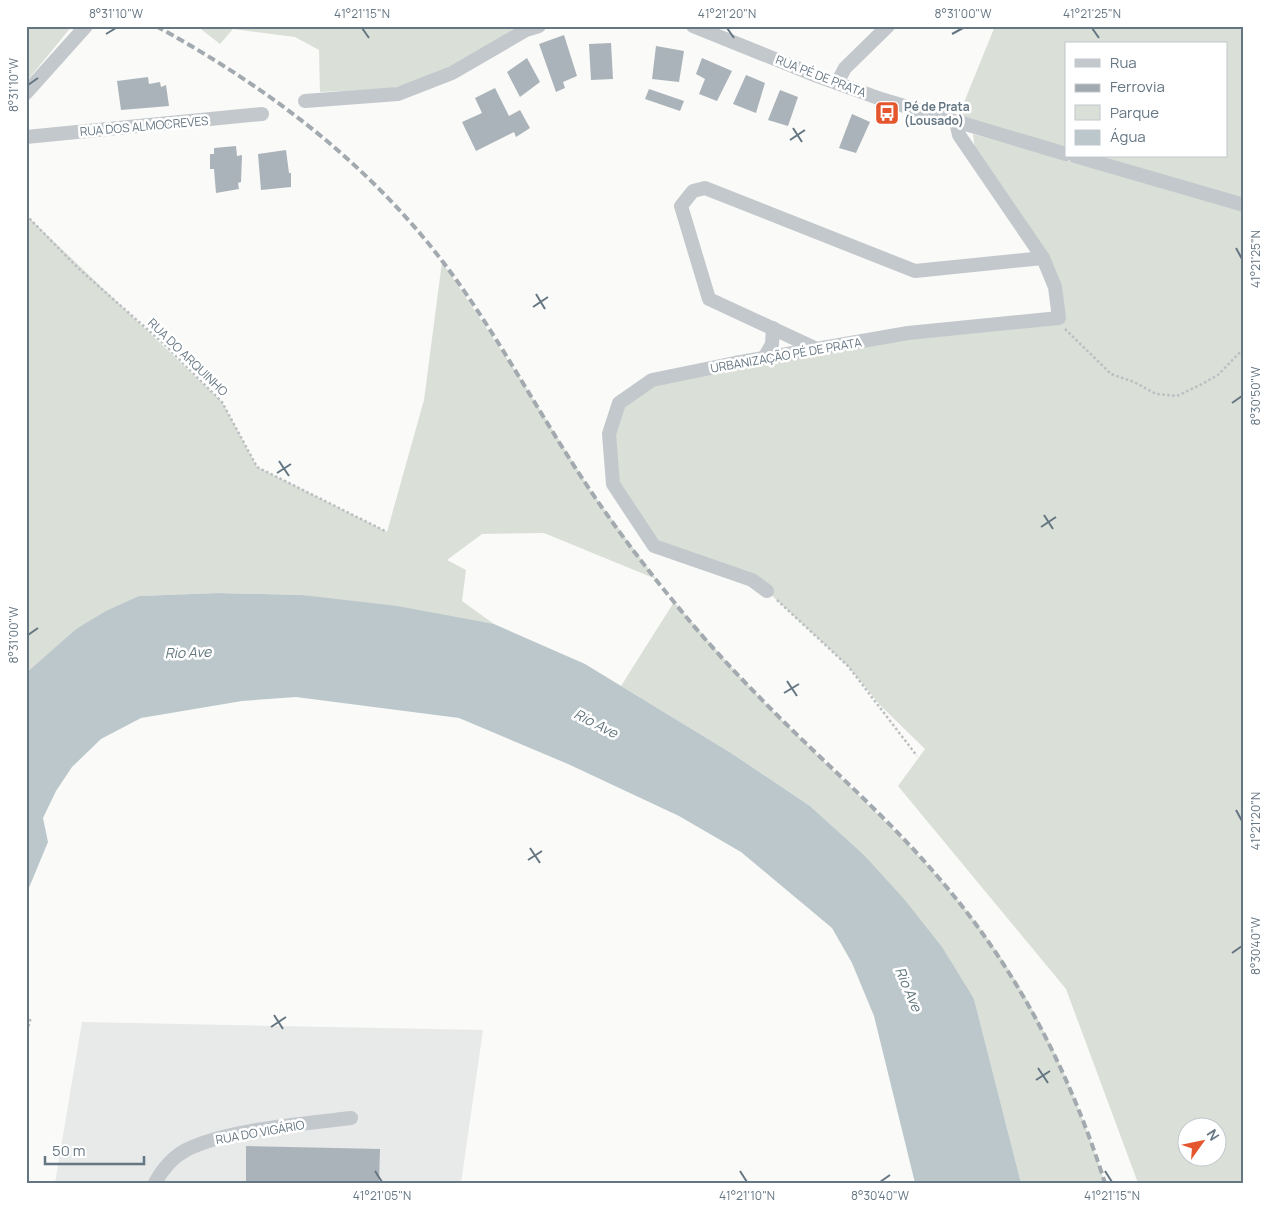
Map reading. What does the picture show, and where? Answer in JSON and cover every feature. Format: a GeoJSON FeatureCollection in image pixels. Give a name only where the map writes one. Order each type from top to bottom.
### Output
{"type":"FeatureCollection","features":[{"type":"Feature","properties":{"kind":"street"},"geometry":{"type":"LineString","coordinates":[[26,93],[86,26]]}},
{"type":"Feature","properties":{"kind":"street"},"geometry":{"type":"LineString","coordinates":[[305,100],[398,94],[452,73],[526,30],[539,26]]}},
{"type":"Feature","properties":{"kind":"street","name":"RUA PÉ DE PRATA"},"geometry":{"type":"LineString","coordinates":[[694,26],[837,83],[956,122],[1065,154]]}},
{"type":"Feature","properties":{"kind":"street"},"geometry":{"type":"LineString","coordinates":[[837,83],[845,68],[888,26]]}},
{"type":"Feature","properties":{"kind":"street","name":"RUA DOS ALMOCREVES"},"geometry":{"type":"LineString","coordinates":[[26,137],[262,114]]}},
{"type":"Feature","properties":{"kind":"street"},"geometry":{"type":"LineString","coordinates":[[956,122],[959,135],[1043,258],[1055,287],[1058,318]]}},
{"type":"Feature","properties":{"kind":"street"},"geometry":{"type":"LineString","coordinates":[[976,128],[973,134],[976,160]]}},
{"type":"Feature","properties":{"kind":"street"},"geometry":{"type":"LineString","coordinates":[[1082,158],[1244,205]]}},
{"type":"Feature","properties":{"kind":"street"},"geometry":{"type":"LineString","coordinates":[[817,349],[709,300],[681,206],[693,191],[705,188],[915,271],[1043,258]]}},
{"type":"Feature","properties":{"kind":"street","name":"URBANIZAÇÃO PÉ DE PRATA"},"geometry":{"type":"LineString","coordinates":[[767,592],[752,580],[654,546],[613,484],[609,434],[619,404],[652,380],[764,358],[908,333],[1058,318]]}},
{"type":"Feature","properties":{"kind":"street"},"geometry":{"type":"LineString","coordinates":[[764,358],[772,344],[773,328]]}},
{"type":"Feature","properties":{"kind":"street","name":"RUA DO VIGÁRIO"},"geometry":{"type":"LineString","coordinates":[[155,1183],[163,1169],[185,1150],[213,1140],[255,1131],[351,1118]]}},
{"type":"Feature","properties":{"kind":"path","name":"RUA DO ARQUINHO"},"geometry":{"type":"LineString","coordinates":[[26,215],[78,268],[164,344],[222,402],[257,466],[387,532]]}},
{"type":"Feature","properties":{"kind":"path"},"geometry":{"type":"LineString","coordinates":[[1058,318],[1074,340],[1111,374],[1134,382],[1156,394],[1177,396],[1202,384],[1218,375],[1244,348]]}},
{"type":"Feature","properties":{"kind":"path"},"geometry":{"type":"LineString","coordinates":[[767,592],[848,666],[917,756]]}},
{"type":"Feature","properties":{"kind":"path"},"geometry":{"type":"LineString","coordinates":[[26,1036],[31,1017]]}},
{"type":"Feature","properties":{"kind":"shaded area"},"geometry":{"type":"Polygon","coordinates":[[[82,1022],[483,1030],[461,1183],[55,1183],[82,1022]]]}},
{"type":"Feature","properties":{"kind":"green space"},"geometry":{"type":"Polygon","coordinates":[[[26,26],[72,26],[27,81],[26,81],[26,26]]]}},
{"type":"Feature","properties":{"kind":"green space"},"geometry":{"type":"Polygon","coordinates":[[[197,26],[517,26],[452,73],[388,89],[320,92],[319,50],[295,37],[233,29],[220,44],[197,26]]]}},
{"type":"Feature","properties":{"kind":"green space"},"geometry":{"type":"Polygon","coordinates":[[[995,26],[1244,26],[1244,205],[1082,158],[1228,158],[1228,42],[1065,42],[1065,154],[956,122],[995,26]]]}},
{"type":"Feature","properties":{"kind":"green space"},"geometry":{"type":"Polygon","coordinates":[[[973,134],[1244,210],[1244,1183],[1138,1183],[1066,989],[898,786],[925,749],[880,705],[848,666],[767,591],[654,546],[613,484],[609,435],[619,403],[652,380],[735,363],[1058,318],[1055,287],[976,161],[973,134]]]}},
{"type":"Feature","properties":{"kind":"green space"},"geometry":{"type":"Polygon","coordinates":[[[26,215],[222,402],[257,467],[387,532],[424,400],[442,262],[520,378],[591,491],[656,579],[544,533],[482,534],[447,560],[466,570],[462,601],[494,624],[302,595],[218,593],[139,596],[76,629],[26,673],[26,215]]]}},
{"type":"Feature","properties":{"kind":"green space"},"geometry":{"type":"Polygon","coordinates":[[[674,602],[764,702],[901,837],[958,900],[985,934],[1024,995],[1052,1047],[1086,1127],[1105,1183],[1021,1183],[974,999],[863,854],[810,806],[731,753],[621,686],[674,602]]]}},
{"type":"Feature","properties":{"kind":"water","name":"Rio Ave"},"geometry":{"type":"Polygon","coordinates":[[[218,593],[302,595],[397,606],[494,624],[585,664],[731,753],[810,806],[863,854],[904,899],[942,947],[974,999],[1021,1183],[915,1183],[874,1016],[852,963],[832,928],[741,852],[679,816],[568,764],[459,718],[296,697],[242,701],[141,718],[101,739],[72,767],[56,791],[43,818],[48,842],[26,895],[26,673],[76,629],[106,611],[139,596],[218,593]]]}},
{"type":"Feature","properties":{"kind":"building"},"geometry":{"type":"Polygon","coordinates":[[[564,35],[577,76],[563,82],[565,88],[556,92],[539,44],[564,35]]]}},
{"type":"Feature","properties":{"kind":"building"},"geometry":{"type":"Polygon","coordinates":[[[611,43],[613,79],[591,80],[589,44],[611,43]]]}},
{"type":"Feature","properties":{"kind":"building"},"geometry":{"type":"Polygon","coordinates":[[[656,46],[684,51],[679,82],[652,79],[656,46]]]}},
{"type":"Feature","properties":{"kind":"building"},"geometry":{"type":"Polygon","coordinates":[[[527,58],[540,82],[520,97],[507,72],[527,58]]]}},
{"type":"Feature","properties":{"kind":"building"},"geometry":{"type":"Polygon","coordinates":[[[702,58],[732,71],[717,101],[699,94],[705,79],[696,74],[702,58]]]}},
{"type":"Feature","properties":{"kind":"building"},"geometry":{"type":"Polygon","coordinates":[[[746,75],[765,83],[756,113],[733,104],[746,75]]]}},
{"type":"Feature","properties":{"kind":"building"},"geometry":{"type":"Polygon","coordinates":[[[148,77],[149,84],[160,82],[161,87],[166,85],[169,106],[121,110],[117,81],[148,77]]]}},
{"type":"Feature","properties":{"kind":"building"},"geometry":{"type":"Polygon","coordinates":[[[495,88],[509,116],[520,110],[530,128],[516,137],[514,132],[476,151],[462,122],[482,113],[475,98],[495,88]]]}},
{"type":"Feature","properties":{"kind":"building"},"geometry":{"type":"Polygon","coordinates":[[[649,89],[684,101],[680,111],[645,99],[649,89]]]}},
{"type":"Feature","properties":{"kind":"building"},"geometry":{"type":"Polygon","coordinates":[[[780,90],[798,97],[788,126],[768,120],[780,90]]]}},
{"type":"Feature","properties":{"kind":"building"},"geometry":{"type":"Polygon","coordinates":[[[852,114],[870,122],[856,153],[839,148],[852,114]]]}},
{"type":"Feature","properties":{"kind":"building"},"geometry":{"type":"Polygon","coordinates":[[[236,146],[237,156],[242,155],[241,182],[238,183],[239,189],[216,193],[214,169],[210,169],[210,154],[214,154],[214,148],[236,146]]]}},
{"type":"Feature","properties":{"kind":"building"},"geometry":{"type":"Polygon","coordinates":[[[286,150],[289,173],[291,173],[291,187],[261,190],[258,154],[286,150]]]}},
{"type":"Feature","properties":{"kind":"building"},"geometry":{"type":"Polygon","coordinates":[[[246,1146],[380,1149],[379,1183],[246,1183],[246,1146]]]}},
{"type":"Feature","properties":{"kind":"railway"},"geometry":{"type":"LineString","coordinates":[[156,26],[237,74],[312,129],[348,159],[413,225],[461,286],[583,479],[620,533],[660,585],[750,688],[880,814],[938,877],[966,911],[1016,984],[1057,1060],[1075,1100],[1105,1183]]}},
{"type":"Feature","properties":{"kind":"place","name":"Pé de Prata (Lousado)"},"geometry":{"type":"Point","coordinates":[887,113]}}]}
